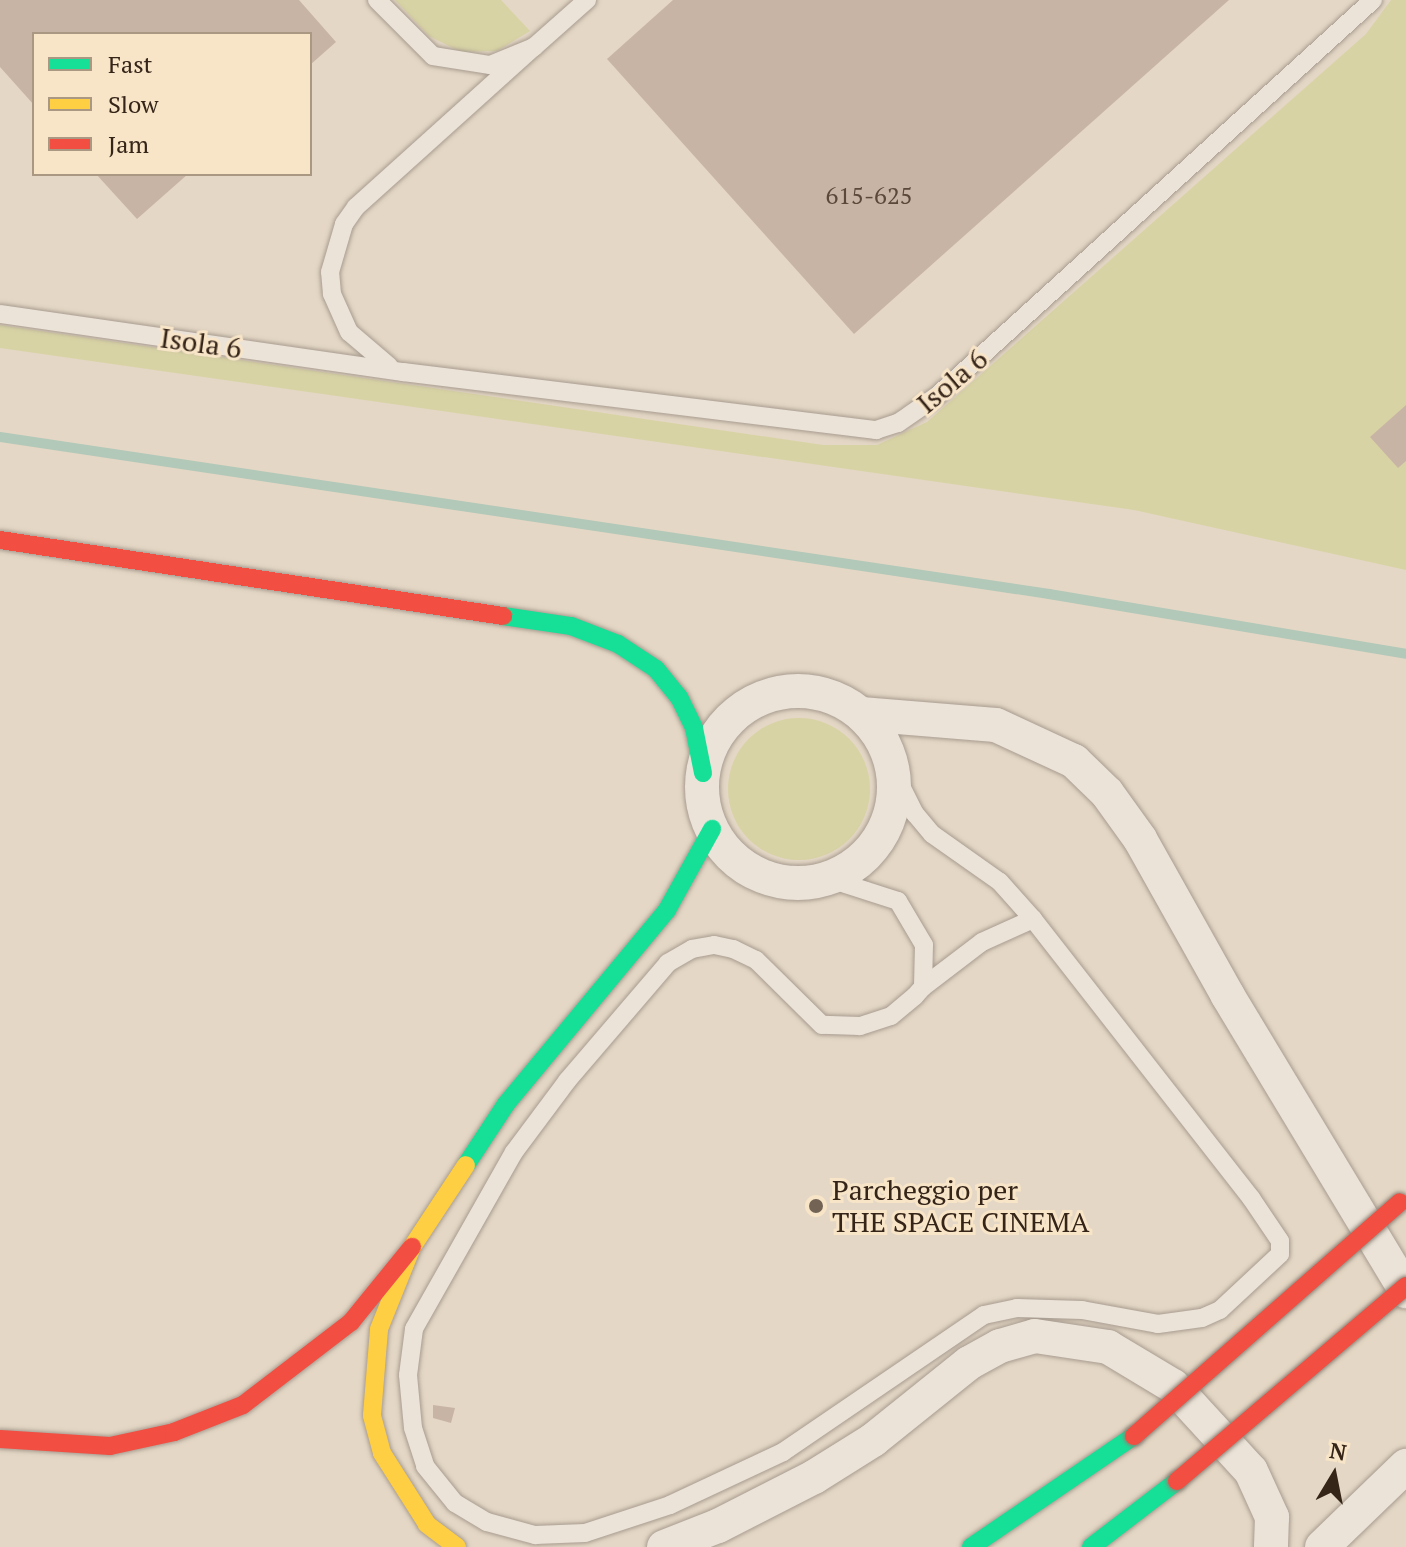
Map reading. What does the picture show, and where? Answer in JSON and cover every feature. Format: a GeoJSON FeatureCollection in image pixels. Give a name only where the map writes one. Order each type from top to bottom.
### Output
{"type":"FeatureCollection","features":[{"type":"Feature","properties":{"kind":"main road"},"geometry":{"type":"LineString","coordinates":[[0,540],[571,626],[618,644],[656,669],[679,697],[694,728],[703,773]]}},
{"type":"Feature","properties":{"kind":"main road"},"geometry":{"type":"LineString","coordinates":[[0,1439],[38,1445],[110,1446],[174,1432],[243,1405],[351,1322],[412,1247],[506,1104],[667,910],[712,829]]}},
{"type":"Feature","properties":{"kind":"main road"},"geometry":{"type":"LineString","coordinates":[[1077,1499],[1134,1436],[1404,1198]]}},
{"type":"Feature","properties":{"kind":"main road"},"geometry":{"type":"LineString","coordinates":[[412,1247],[379,1329],[372,1415],[382,1453],[400,1488],[427,1524],[457,1547]]}},
{"type":"Feature","properties":{"kind":"main road"},"geometry":{"type":"LineString","coordinates":[[1091,1547],[1177,1481],[1404,1283]]}},
{"type":"Feature","properties":{"kind":"main road"},"geometry":{"type":"LineString","coordinates":[[971,1547],[1134,1436]]}},
{"type":"Feature","properties":{"kind":"main road"},"geometry":{"type":"LineString","coordinates":[[1124,1547],[1177,1481]]}},
{"type":"Feature","properties":{"kind":"street"},"geometry":{"type":"LineString","coordinates":[[807,691],[836,699],[861,714],[882,740],[894,772],[893,803],[883,833],[864,858],[838,875],[809,883],[779,881],[752,871],[729,854],[712,829],[703,802],[703,773],[711,745],[728,721],[765,698],[807,691]]}},
{"type":"Feature","properties":{"kind":"street"},"geometry":{"type":"LineString","coordinates":[[861,714],[996,725],[1074,761],[1107,793],[1140,839],[1228,996],[1404,1283]]}},
{"type":"Feature","properties":{"kind":"street"},"geometry":{"type":"LineString","coordinates":[[664,1547],[718,1526],[814,1477],[873,1440],[969,1363],[1000,1346],[1035,1336],[1108,1347],[1173,1386],[1251,1471],[1272,1517],[1271,1547]]}},
{"type":"Feature","properties":{"kind":"street"},"geometry":{"type":"LineString","coordinates":[[1322,1547],[1406,1466]]}},
{"type":"Feature","properties":{"kind":"lane","name":"Isola 6"},"geometry":{"type":"LineString","coordinates":[[377,0],[418,45],[452,62],[490,65],[534,47]]}},
{"type":"Feature","properties":{"kind":"lane","name":"Isola 6"},"geometry":{"type":"LineString","coordinates":[[403,372],[361,347],[340,315],[330,272],[344,224],[356,207],[587,0]]}},
{"type":"Feature","properties":{"kind":"lane","name":"Isola 6"},"geometry":{"type":"LineString","coordinates":[[0,314],[403,372],[855,430],[898,423],[937,396],[1373,0]]}},
{"type":"Feature","properties":{"kind":"lane"},"geometry":{"type":"LineString","coordinates":[[894,772],[915,814],[932,834],[1000,882],[1033,919],[1251,1198],[1280,1241],[1280,1254],[1220,1310],[1179,1322],[1158,1324],[1082,1310],[1017,1308],[984,1315],[783,1452],[712,1489],[585,1533],[535,1535],[487,1522],[455,1503],[425,1466],[413,1428],[408,1375],[414,1329],[514,1152],[567,1081],[668,963],[692,949],[714,945],[733,949],[756,960],[822,1025],[860,1026],[891,1016],[982,942],[1033,919]]}},
{"type":"Feature","properties":{"kind":"lane"},"geometry":{"type":"LineString","coordinates":[[809,883],[839,882],[898,901],[924,945],[923,987]]}},
{"type":"Feature","properties":{"kind":"shaded area"},"geometry":{"type":"Polygon","coordinates":[[[395,0],[501,0],[530,31],[497,51],[461,52],[429,36],[395,0]]]}},
{"type":"Feature","properties":{"kind":"shaded area"},"geometry":{"type":"Polygon","coordinates":[[[1391,0],[1406,0],[1406,570],[1134,510],[0,348],[0,325],[823,445],[877,445],[927,422],[1366,34],[1391,0]]]}},
{"type":"Feature","properties":{"kind":"shaded area"},"geometry":{"type":"Polygon","coordinates":[[[799,718],[826,723],[849,739],[865,762],[870,789],[865,816],[849,839],[826,855],[799,860],[772,855],[749,839],[733,816],[728,789],[733,762],[749,739],[772,723],[799,718]]]}},
{"type":"Feature","properties":{"kind":"building"},"geometry":{"type":"Polygon","coordinates":[[[0,0],[299,0],[336,42],[312,63],[312,32],[32,32],[32,103],[0,67],[0,0]]]}},
{"type":"Feature","properties":{"kind":"building"},"geometry":{"type":"Polygon","coordinates":[[[673,0],[1229,0],[854,334],[607,59],[673,0]]]}},
{"type":"Feature","properties":{"kind":"building"},"geometry":{"type":"Polygon","coordinates":[[[98,176],[186,176],[137,219],[98,176]]]}},
{"type":"Feature","properties":{"kind":"building"},"geometry":{"type":"Polygon","coordinates":[[[1406,405],[1406,461],[1398,468],[1370,437],[1406,405]]]}},
{"type":"Feature","properties":{"kind":"building"},"geometry":{"type":"Polygon","coordinates":[[[433,1405],[455,1408],[451,1423],[433,1418],[433,1405]]]}},
{"type":"Feature","properties":{"kind":"waterway"},"geometry":{"type":"LineString","coordinates":[[0,437],[1049,594],[1406,654]]}},
{"type":"Feature","properties":{"kind":"traffic: fast"},"geometry":{"type":"LineString","coordinates":[[503,616],[571,626],[618,644],[656,669],[679,697],[694,728],[703,773]]}},
{"type":"Feature","properties":{"kind":"traffic: fast"},"geometry":{"type":"LineString","coordinates":[[466,1165],[506,1104],[667,910],[712,829]]}},
{"type":"Feature","properties":{"kind":"traffic: fast"},"geometry":{"type":"LineString","coordinates":[[971,1547],[1134,1436]]}},
{"type":"Feature","properties":{"kind":"traffic: fast"},"geometry":{"type":"LineString","coordinates":[[1091,1547],[1177,1481]]}},
{"type":"Feature","properties":{"kind":"traffic: slow"},"geometry":{"type":"LineString","coordinates":[[457,1547],[427,1524],[382,1453],[372,1415],[379,1329],[412,1247],[466,1165]]}},
{"type":"Feature","properties":{"kind":"traffic: jam"},"geometry":{"type":"LineString","coordinates":[[0,540],[503,616]]}},
{"type":"Feature","properties":{"kind":"traffic: jam"},"geometry":{"type":"LineString","coordinates":[[1134,1436],[1400,1202]]}},
{"type":"Feature","properties":{"kind":"traffic: jam"},"geometry":{"type":"LineString","coordinates":[[0,1439],[110,1446],[174,1432],[243,1405],[351,1322],[412,1247]]}},
{"type":"Feature","properties":{"kind":"traffic: jam"},"geometry":{"type":"LineString","coordinates":[[1177,1481],[1406,1286]]}},
{"type":"Feature","properties":{"kind":"place","name":"Parcheggio per THE SPACE CINEMA"},"geometry":{"type":"Point","coordinates":[816,1206]}}]}
